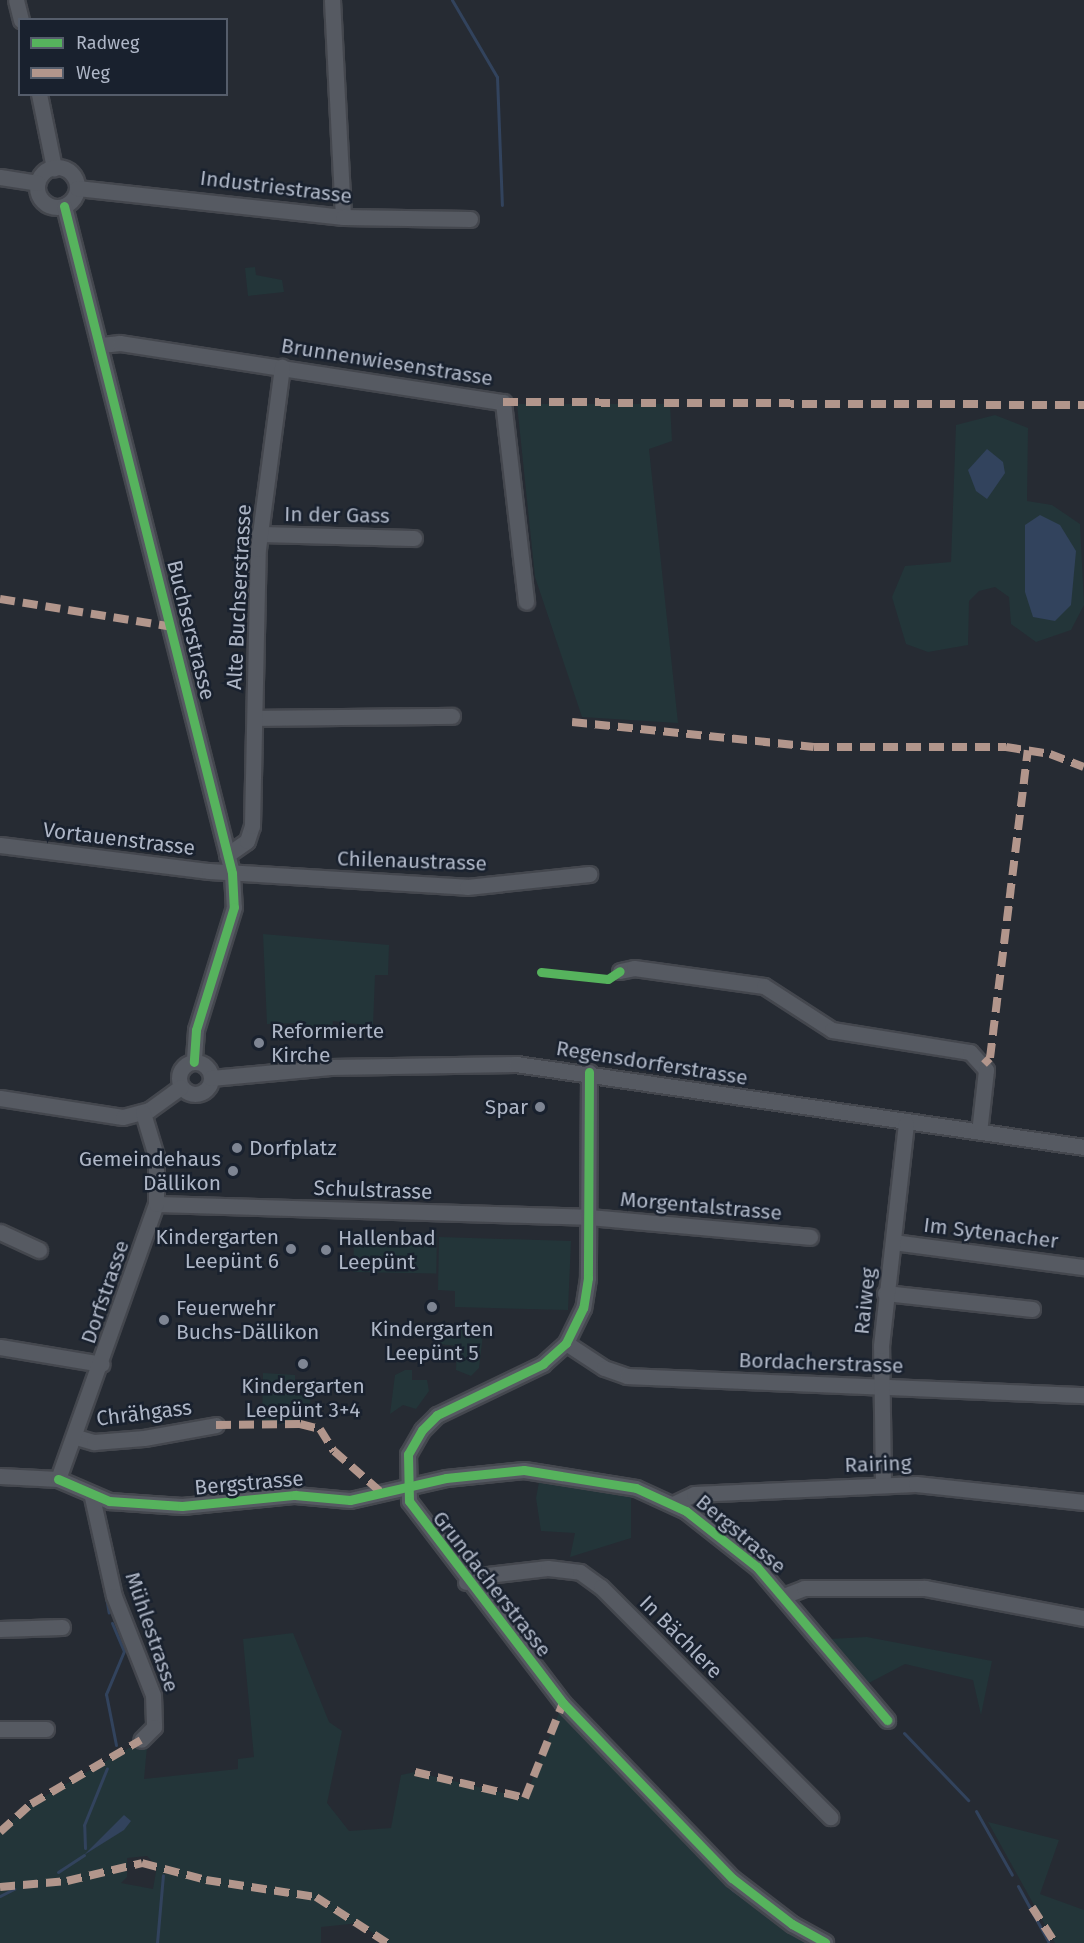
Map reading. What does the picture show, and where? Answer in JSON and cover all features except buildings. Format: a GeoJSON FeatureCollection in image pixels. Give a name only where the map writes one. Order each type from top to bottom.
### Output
{"type":"FeatureCollection","features":[{"type":"Feature","properties":{"kind":"street"},"geometry":{"type":"LineString","coordinates":[[16,0],[20,18]]}},
{"type":"Feature","properties":{"kind":"street"},"geometry":{"type":"LineString","coordinates":[[332,0],[343,217]]}},
{"type":"Feature","properties":{"kind":"street"},"geometry":{"type":"LineString","coordinates":[[39,96],[54,168]]}},
{"type":"Feature","properties":{"kind":"street"},"geometry":{"type":"LineString","coordinates":[[38,183],[54,168]]}},
{"type":"Feature","properties":{"kind":"street"},"geometry":{"type":"LineString","coordinates":[[38,183],[44,202],[64,206],[77,188],[73,175],[54,168]]}},
{"type":"Feature","properties":{"kind":"street"},"geometry":{"type":"LineString","coordinates":[[0,177],[38,183]]}},
{"type":"Feature","properties":{"kind":"street","name":"Industriestrasse"},"geometry":{"type":"LineString","coordinates":[[77,188],[343,217],[470,219]]}},
{"type":"Feature","properties":{"kind":"street","name":"Buchserstrasse"},"geometry":{"type":"LineString","coordinates":[[64,206],[101,345],[232,873],[234,907],[202,1007],[194,1062]]}},
{"type":"Feature","properties":{"kind":"street","name":"Brunnenwiesenstrasse"},"geometry":{"type":"LineString","coordinates":[[101,345],[120,343],[503,402],[526,602]]}},
{"type":"Feature","properties":{"kind":"street","name":"Alte Buchserstrasse"},"geometry":{"type":"LineString","coordinates":[[227,855],[251,835],[259,534],[282,367]]}},
{"type":"Feature","properties":{"kind":"street","name":"In der Gass"},"geometry":{"type":"LineString","coordinates":[[259,534],[414,538]]}},
{"type":"Feature","properties":{"kind":"street"},"geometry":{"type":"LineString","coordinates":[[255,718],[453,716]]}},
{"type":"Feature","properties":{"kind":"street","name":"Vortauenstrasse"},"geometry":{"type":"LineString","coordinates":[[0,845],[232,873]]}},
{"type":"Feature","properties":{"kind":"street","name":"Chilenaustrasse"},"geometry":{"type":"LineString","coordinates":[[232,873],[467,887],[589,874]]}},
{"type":"Feature","properties":{"kind":"street"},"geometry":{"type":"LineString","coordinates":[[620,971],[634,968],[764,986],[832,1030],[970,1052],[986,1070],[979,1132]]}},
{"type":"Feature","properties":{"kind":"street"},"geometry":{"type":"LineString","coordinates":[[194,1062],[206,1066],[211,1078],[199,1094],[181,1087],[180,1071],[194,1062]]}},
{"type":"Feature","properties":{"kind":"street","name":"Regensdorferstrasse"},"geometry":{"type":"LineString","coordinates":[[211,1078],[409,1064],[589,1072],[906,1123],[1084,1147]]}},
{"type":"Feature","properties":{"kind":"street","name":"Grundacherstrasse"},"geometry":{"type":"LineString","coordinates":[[589,1072],[587,1292],[566,1343],[528,1374],[437,1415],[408,1454],[408,1489],[413,1511],[466,1582],[563,1702],[732,1878],[792,1924],[825,1942]]}},
{"type":"Feature","properties":{"kind":"street"},"geometry":{"type":"LineString","coordinates":[[0,1098],[97,1117],[143,1113],[181,1087]]}},
{"type":"Feature","properties":{"kind":"street","name":"Dorfstrasse"},"geometry":{"type":"LineString","coordinates":[[58,1479],[76,1437],[156,1204],[156,1156],[143,1113]]}},
{"type":"Feature","properties":{"kind":"street","name":"Raiweg"},"geometry":{"type":"LineString","coordinates":[[883,1484],[880,1387],[885,1293],[906,1123]]}},
{"type":"Feature","properties":{"kind":"street","name":"Schulstrasse"},"geometry":{"type":"LineString","coordinates":[[156,1204],[588,1217]]}},
{"type":"Feature","properties":{"kind":"street","name":"Morgentalstrasse"},"geometry":{"type":"LineString","coordinates":[[588,1217],[810,1237]]}},
{"type":"Feature","properties":{"kind":"street"},"geometry":{"type":"LineString","coordinates":[[0,1232],[39,1250]]}},
{"type":"Feature","properties":{"kind":"street","name":"Im Sytenacher"},"geometry":{"type":"LineString","coordinates":[[893,1242],[1084,1267]]}},
{"type":"Feature","properties":{"kind":"street"},"geometry":{"type":"LineString","coordinates":[[885,1293],[1032,1309]]}},
{"type":"Feature","properties":{"kind":"street","name":"Bordacherstrasse"},"geometry":{"type":"LineString","coordinates":[[566,1343],[604,1368],[627,1376],[1084,1395]]}},
{"type":"Feature","properties":{"kind":"street"},"geometry":{"type":"LineString","coordinates":[[0,1347],[102,1364]]}},
{"type":"Feature","properties":{"kind":"street","name":"Chrähgass"},"geometry":{"type":"LineString","coordinates":[[76,1437],[94,1442],[144,1438],[216,1425]]}},
{"type":"Feature","properties":{"kind":"street","name":"Bergstrasse"},"geometry":{"type":"LineString","coordinates":[[58,1479],[92,1497],[202,1506],[295,1495],[350,1500],[455,1477],[525,1470],[586,1476],[675,1503],[724,1538],[786,1595],[855,1688],[887,1720]]}},
{"type":"Feature","properties":{"kind":"street"},"geometry":{"type":"LineString","coordinates":[[0,1476],[58,1479]]}},
{"type":"Feature","properties":{"kind":"street","name":"Rairing"},"geometry":{"type":"LineString","coordinates":[[675,1503],[694,1494],[883,1484],[958,1486],[1084,1502]]}},
{"type":"Feature","properties":{"kind":"street","name":"Mühlestrasse"},"geometry":{"type":"LineString","coordinates":[[92,1497],[114,1596],[153,1695],[154,1727],[141,1740]]}},
{"type":"Feature","properties":{"kind":"street","name":"In Bächlere"},"geometry":{"type":"LineString","coordinates":[[466,1582],[479,1576],[548,1568],[580,1572],[601,1587],[830,1817]]}},
{"type":"Feature","properties":{"kind":"street"},"geometry":{"type":"LineString","coordinates":[[786,1595],[804,1588],[913,1588],[1084,1618]]}},
{"type":"Feature","properties":{"kind":"street"},"geometry":{"type":"LineString","coordinates":[[0,1629],[62,1627]]}},
{"type":"Feature","properties":{"kind":"street"},"geometry":{"type":"LineString","coordinates":[[0,1729],[46,1729]]}},
{"type":"Feature","properties":{"kind":"shaded area"},"geometry":{"type":"Polygon","coordinates":[[[255,267],[256,275],[282,280],[284,292],[248,296],[245,268],[255,267]]]}},
{"type":"Feature","properties":{"kind":"shaded area"},"geometry":{"type":"Polygon","coordinates":[[[517,404],[670,404],[672,441],[649,449],[678,723],[582,717],[535,577],[517,404]]]}},
{"type":"Feature","properties":{"kind":"shaded area"},"geometry":{"type":"Polygon","coordinates":[[[995,415],[1028,428],[1027,501],[1052,505],[1080,524],[1084,605],[1071,630],[1036,642],[1011,624],[1009,597],[995,587],[979,591],[969,601],[968,645],[928,652],[906,644],[892,597],[905,566],[951,562],[956,425],[995,415]]]}},
{"type":"Feature","properties":{"kind":"shaded area"},"geometry":{"type":"Polygon","coordinates":[[[263,934],[389,945],[388,975],[375,975],[373,1026],[333,1021],[331,1038],[300,1037],[299,1023],[267,1024],[263,934]]]}},
{"type":"Feature","properties":{"kind":"shaded area"},"geometry":{"type":"Polygon","coordinates":[[[354,1232],[437,1233],[436,1273],[353,1272],[354,1232]]]}},
{"type":"Feature","properties":{"kind":"shaded area"},"geometry":{"type":"Polygon","coordinates":[[[439,1237],[571,1241],[568,1310],[455,1307],[455,1291],[438,1290],[439,1237]]]}},
{"type":"Feature","properties":{"kind":"shaded area"},"geometry":{"type":"Polygon","coordinates":[[[457,1325],[484,1326],[479,1368],[471,1376],[456,1370],[457,1346],[439,1344],[439,1335],[457,1335],[457,1325]]]}},
{"type":"Feature","properties":{"kind":"shaded area"},"geometry":{"type":"Polygon","coordinates":[[[405,1370],[412,1370],[412,1380],[427,1380],[429,1391],[416,1409],[403,1405],[390,1414],[395,1375],[405,1370]]]}},
{"type":"Feature","properties":{"kind":"shaded area"},"geometry":{"type":"Polygon","coordinates":[[[263,1373],[295,1375],[295,1388],[311,1388],[310,1406],[294,1405],[291,1424],[262,1424],[263,1373]]]}},
{"type":"Feature","properties":{"kind":"shaded area"},"geometry":{"type":"Polygon","coordinates":[[[540,1477],[631,1493],[631,1538],[570,1557],[575,1533],[541,1531],[536,1498],[540,1477]]]}},
{"type":"Feature","properties":{"kind":"shaded area"},"geometry":{"type":"Polygon","coordinates":[[[293,1633],[329,1722],[342,1731],[327,1803],[349,1831],[391,1828],[401,1775],[415,1772],[525,1798],[563,1703],[732,1878],[826,1943],[387,1943],[359,1923],[321,1927],[321,1943],[0,1943],[0,1832],[31,1804],[129,1748],[147,1747],[144,1779],[238,1769],[238,1759],[254,1757],[243,1639],[293,1633]],[[147,1856],[127,1858],[127,1877],[121,1883],[153,1889],[157,1866],[147,1856]]]}},
{"type":"Feature","properties":{"kind":"shaded area"},"geometry":{"type":"Polygon","coordinates":[[[867,1637],[992,1661],[981,1715],[973,1680],[905,1664],[865,1685],[829,1639],[867,1637]]]}},
{"type":"Feature","properties":{"kind":"shaded area"},"geometry":{"type":"Polygon","coordinates":[[[988,1822],[1059,1840],[1040,1894],[1084,1910],[1084,1943],[1055,1943],[988,1822]]]}},
{"type":"Feature","properties":{"kind":"water"},"geometry":{"type":"Polygon","coordinates":[[[987,449],[1003,462],[1005,473],[987,499],[976,491],[968,470],[987,449]]]}},
{"type":"Feature","properties":{"kind":"water"},"geometry":{"type":"Polygon","coordinates":[[[1040,515],[1060,525],[1076,551],[1071,605],[1055,621],[1033,617],[1025,592],[1025,525],[1040,515]]]}},
{"type":"Feature","properties":{"kind":"water"},"geometry":{"type":"Polygon","coordinates":[[[124,1815],[131,1821],[124,1830],[84,1855],[124,1815]]]}},
{"type":"Feature","properties":{"kind":"waterway"},"geometry":{"type":"LineString","coordinates":[[452,0],[497,77],[502,205]]}},
{"type":"Feature","properties":{"kind":"waterway"},"geometry":{"type":"LineString","coordinates":[[104,1586],[109,1613]]}},
{"type":"Feature","properties":{"kind":"waterway"},"geometry":{"type":"LineString","coordinates":[[112,1623],[124,1651],[106,1694],[116,1745]]}},
{"type":"Feature","properties":{"kind":"waterway"},"geometry":{"type":"LineString","coordinates":[[904,1733],[968,1800]]}},
{"type":"Feature","properties":{"kind":"waterway"},"geometry":{"type":"LineString","coordinates":[[612,1765],[688,1844]]}},
{"type":"Feature","properties":{"kind":"waterway"},"geometry":{"type":"LineString","coordinates":[[85,1848],[84,1825],[107,1768]]}},
{"type":"Feature","properties":{"kind":"waterway"},"geometry":{"type":"LineString","coordinates":[[976,1811],[1012,1875]]}},
{"type":"Feature","properties":{"kind":"waterway"},"geometry":{"type":"LineString","coordinates":[[697,1854],[733,1890],[785,1927]]}},
{"type":"Feature","properties":{"kind":"waterway"},"geometry":{"type":"LineString","coordinates":[[58,1872],[84,1855]]}},
{"type":"Feature","properties":{"kind":"waterway"},"geometry":{"type":"LineString","coordinates":[[157,1943],[163,1875]]}},
{"type":"Feature","properties":{"kind":"waterway"},"geometry":{"type":"LineString","coordinates":[[1018,1886],[1048,1941]]}},
{"type":"Feature","properties":{"kind":"waterway"},"geometry":{"type":"LineString","coordinates":[[0,1896],[14,1889]]}},
{"type":"Feature","properties":{"kind":"marked path"},"geometry":{"type":"LineString","coordinates":[[503,402],[1084,405]]}},
{"type":"Feature","properties":{"kind":"marked path"},"geometry":{"type":"LineString","coordinates":[[0,599],[172,627]]}},
{"type":"Feature","properties":{"kind":"marked path"},"geometry":{"type":"LineString","coordinates":[[572,722],[814,747],[1006,747],[1050,754],[1084,767]]}},
{"type":"Feature","properties":{"kind":"marked path"},"geometry":{"type":"LineString","coordinates":[[984,1064],[990,1058],[1028,750]]}},
{"type":"Feature","properties":{"kind":"marked path"},"geometry":{"type":"LineString","coordinates":[[216,1425],[300,1424],[320,1429],[334,1451],[382,1493]]}},
{"type":"Feature","properties":{"kind":"marked path"},"geometry":{"type":"LineString","coordinates":[[415,1772],[525,1798],[563,1703]]}},
{"type":"Feature","properties":{"kind":"marked path"},"geometry":{"type":"LineString","coordinates":[[0,1832],[31,1804],[141,1740]]}},
{"type":"Feature","properties":{"kind":"marked path"},"geometry":{"type":"LineString","coordinates":[[0,1887],[67,1881],[142,1863],[206,1880],[316,1897],[387,1943]]}},
{"type":"Feature","properties":{"kind":"marked path"},"geometry":{"type":"LineString","coordinates":[[1032,1907],[1055,1943]]}},
{"type":"Feature","properties":{"kind":"cycle path"},"geometry":{"type":"LineString","coordinates":[[64,206],[232,873],[234,907],[196,1030],[194,1062]]}},
{"type":"Feature","properties":{"kind":"cycle path"},"geometry":{"type":"LineString","coordinates":[[541,972],[608,979],[620,971]]}},
{"type":"Feature","properties":{"kind":"cycle path"},"geometry":{"type":"LineString","coordinates":[[589,1072],[588,1278],[583,1308],[566,1343],[543,1364],[437,1415],[422,1430],[408,1454],[409,1501],[563,1703],[732,1878],[792,1924],[825,1942]]}},
{"type":"Feature","properties":{"kind":"cycle path"},"geometry":{"type":"LineString","coordinates":[[58,1479],[109,1501],[182,1506],[295,1495],[350,1500],[446,1478],[524,1470],[636,1488],[686,1511],[757,1567],[887,1720]]}},
{"type":"Feature","properties":{"kind":"place","name":"Reformierte Kirche"},"geometry":{"type":"Point","coordinates":[259,1043]}},
{"type":"Feature","properties":{"kind":"place","name":"Spar"},"geometry":{"type":"Point","coordinates":[540,1107]}},
{"type":"Feature","properties":{"kind":"place","name":"Dorfplatz"},"geometry":{"type":"Point","coordinates":[237,1148]}},
{"type":"Feature","properties":{"kind":"place","name":"Gemeindehaus Dällikon"},"geometry":{"type":"Point","coordinates":[233,1171]}},
{"type":"Feature","properties":{"kind":"place","name":"Kindergarten Leepünt 6"},"geometry":{"type":"Point","coordinates":[291,1249]}},
{"type":"Feature","properties":{"kind":"place","name":"Hallenbad Leepünt"},"geometry":{"type":"Point","coordinates":[326,1250]}},
{"type":"Feature","properties":{"kind":"place","name":"Kindergarten Leepünt 5"},"geometry":{"type":"Point","coordinates":[432,1307]}},
{"type":"Feature","properties":{"kind":"place","name":"Feuerwehr Buchs-Dällikon"},"geometry":{"type":"Point","coordinates":[164,1320]}},
{"type":"Feature","properties":{"kind":"place","name":"Kindergarten Leepünt 3+4"},"geometry":{"type":"Point","coordinates":[303,1364]}}]}
